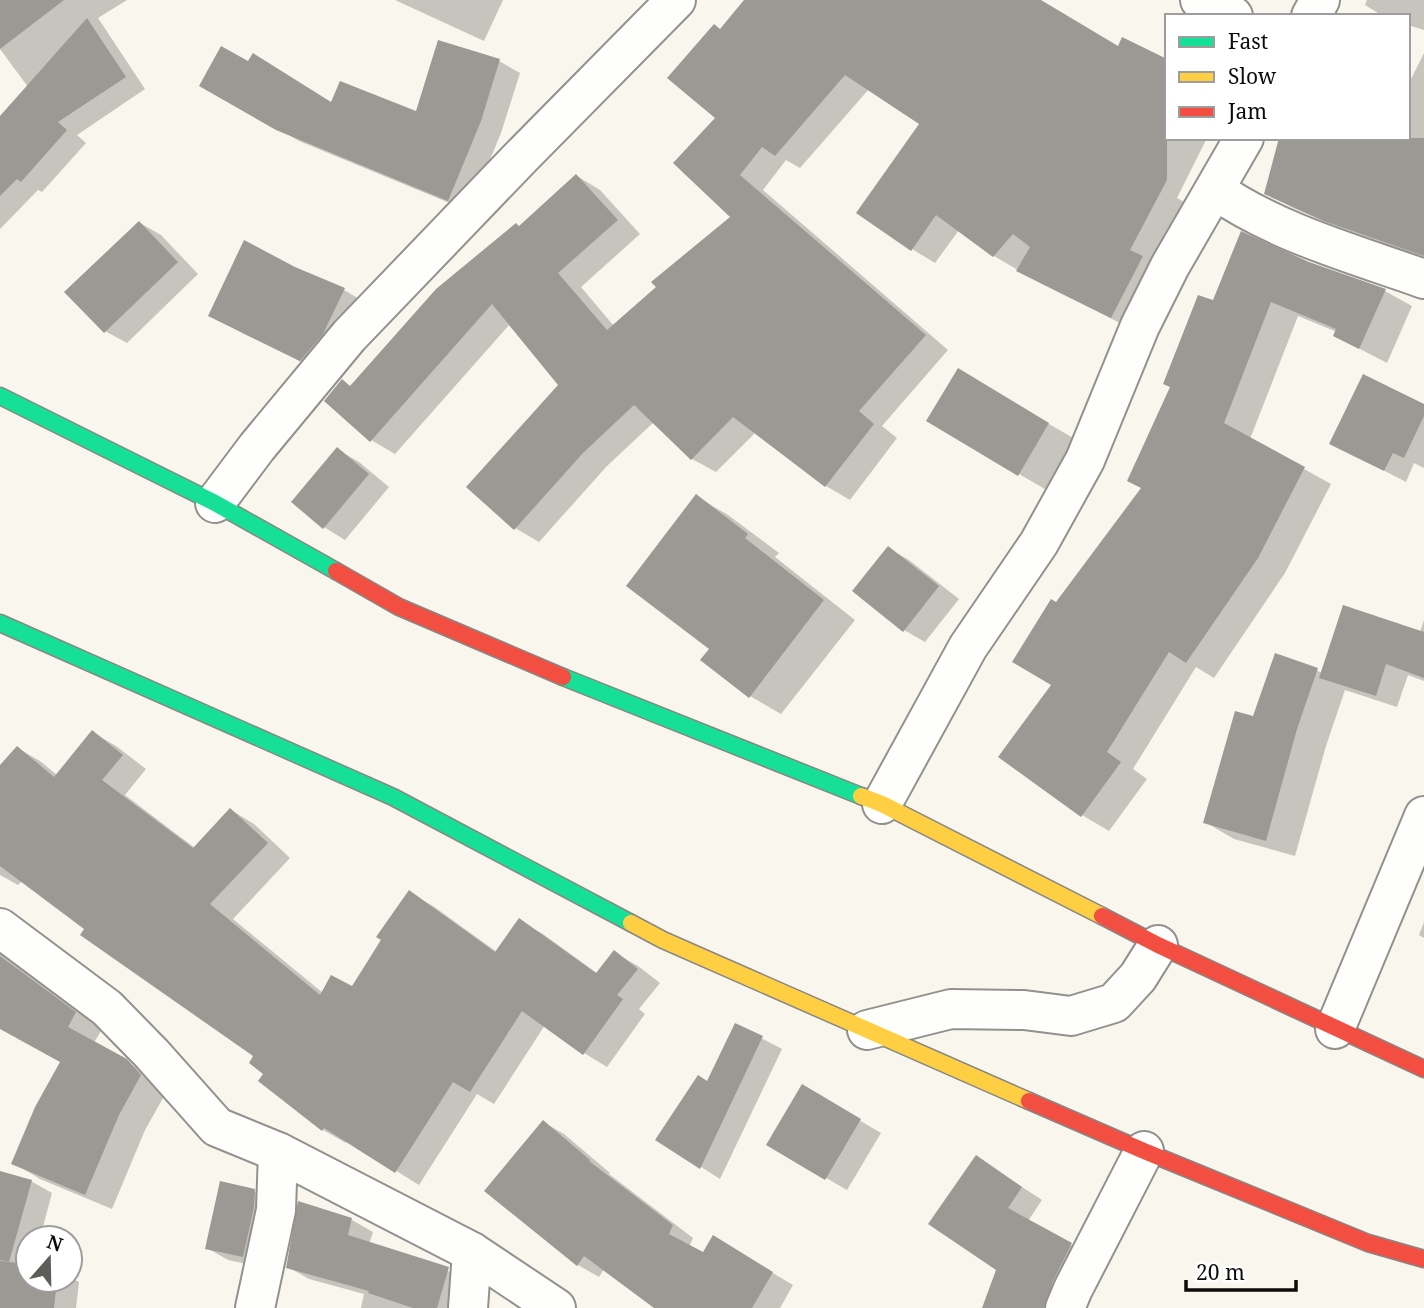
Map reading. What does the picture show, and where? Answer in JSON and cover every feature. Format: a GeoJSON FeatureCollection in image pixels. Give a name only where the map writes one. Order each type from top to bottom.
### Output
{"type":"FeatureCollection","features":[{"type":"Feature","properties":{"kind":"street"},"geometry":{"type":"LineString","coordinates":[[215,503],[257,447],[349,336],[676,0]]}},
{"type":"Feature","properties":{"kind":"street"},"geometry":{"type":"LineString","coordinates":[[1200,0],[1229,14]]}},
{"type":"Feature","properties":{"kind":"street"},"geometry":{"type":"LineString","coordinates":[[882,804],[968,647],[1039,543],[1072,484],[1140,326],[1170,266],[1243,140]]}},
{"type":"Feature","properties":{"kind":"street"},"geometry":{"type":"LineString","coordinates":[[1215,190],[1237,205],[1295,233],[1424,279]]}},
{"type":"Feature","properties":{"kind":"street"},"geometry":{"type":"LineString","coordinates":[[0,396],[215,503],[399,607],[601,694],[882,804],[1158,945],[1424,1069]]}},
{"type":"Feature","properties":{"kind":"street"},"geometry":{"type":"LineString","coordinates":[[0,624],[393,797],[663,940],[1144,1151],[1368,1243],[1424,1259]]}},
{"type":"Feature","properties":{"kind":"street"},"geometry":{"type":"LineString","coordinates":[[1335,1029],[1424,816]]}},
{"type":"Feature","properties":{"kind":"street"},"geometry":{"type":"LineString","coordinates":[[0,928],[107,1009],[152,1054],[217,1127],[278,1152],[472,1252],[556,1308]]}},
{"type":"Feature","properties":{"kind":"street"},"geometry":{"type":"LineString","coordinates":[[867,1030],[951,1009],[1024,1010],[1070,1016],[1114,1003],[1138,977],[1158,945]]}},
{"type":"Feature","properties":{"kind":"street"},"geometry":{"type":"LineString","coordinates":[[1065,1308],[1144,1151]]}},
{"type":"Feature","properties":{"kind":"street"},"geometry":{"type":"LineString","coordinates":[[255,1308],[276,1210],[278,1152]]}},
{"type":"Feature","properties":{"kind":"street"},"geometry":{"type":"LineString","coordinates":[[468,1308],[472,1252]]}},
{"type":"Feature","properties":{"kind":"building"},"geometry":{"type":"Polygon","coordinates":[[[0,0],[64,0],[0,49],[0,0]]]}},
{"type":"Feature","properties":{"kind":"building"},"geometry":{"type":"Polygon","coordinates":[[[744,0],[1041,0],[1118,46],[1122,37],[1165,58],[1167,180],[1130,250],[1143,256],[1111,318],[1016,271],[1030,247],[1013,234],[993,257],[936,215],[911,251],[856,213],[919,124],[845,75],[775,156],[762,147],[740,175],[926,335],[859,411],[874,424],[825,487],[733,417],[691,460],[634,405],[583,453],[514,530],[466,487],[558,385],[492,304],[370,442],[324,401],[342,379],[350,386],[436,289],[516,223],[519,226],[576,174],[618,220],[558,273],[607,330],[656,287],[651,282],[730,217],[673,163],[715,118],[667,78],[714,24],[720,29],[744,0]]]}},
{"type":"Feature","properties":{"kind":"building"},"geometry":{"type":"Polygon","coordinates":[[[87,18],[126,77],[58,122],[67,130],[21,182],[17,179],[0,196],[0,116],[87,18]]]}},
{"type":"Feature","properties":{"kind":"building"},"geometry":{"type":"Polygon","coordinates":[[[438,40],[500,59],[481,121],[448,201],[276,130],[199,86],[221,46],[248,61],[253,53],[331,102],[340,81],[416,111],[438,40]]]}},
{"type":"Feature","properties":{"kind":"building"},"geometry":{"type":"Polygon","coordinates":[[[1424,138],[1424,256],[1324,221],[1264,194],[1278,140],[1424,138]]]}},
{"type":"Feature","properties":{"kind":"building"},"geometry":{"type":"Polygon","coordinates":[[[139,221],[178,262],[104,333],[64,292],[139,221]]]}},
{"type":"Feature","properties":{"kind":"building"},"geometry":{"type":"Polygon","coordinates":[[[1241,231],[1309,262],[1386,289],[1359,349],[1333,336],[1336,329],[1271,302],[1224,423],[1305,467],[1258,558],[1186,663],[1169,652],[1107,752],[1121,762],[1081,817],[998,757],[1051,685],[1012,662],[1051,599],[1056,602],[1141,488],[1127,481],[1170,387],[1163,384],[1198,295],[1213,300],[1241,231]]]}},
{"type":"Feature","properties":{"kind":"building"},"geometry":{"type":"Polygon","coordinates":[[[244,240],[295,267],[345,288],[323,334],[300,361],[208,316],[244,240]]]}},
{"type":"Feature","properties":{"kind":"building"},"geometry":{"type":"Polygon","coordinates":[[[958,368],[1049,423],[1018,476],[926,421],[958,368]]]}},
{"type":"Feature","properties":{"kind":"building"},"geometry":{"type":"Polygon","coordinates":[[[1363,374],[1424,404],[1424,416],[1404,458],[1393,453],[1384,471],[1329,444],[1363,374]]]}},
{"type":"Feature","properties":{"kind":"building"},"geometry":{"type":"Polygon","coordinates":[[[337,447],[369,474],[323,529],[291,502],[337,447]]]}},
{"type":"Feature","properties":{"kind":"building"},"geometry":{"type":"Polygon","coordinates":[[[696,494],[748,534],[745,538],[824,600],[749,698],[700,660],[709,649],[626,586],[696,494]]]}},
{"type":"Feature","properties":{"kind":"building"},"geometry":{"type":"Polygon","coordinates":[[[888,546],[939,586],[903,632],[852,591],[888,546]]]}},
{"type":"Feature","properties":{"kind":"building"},"geometry":{"type":"Polygon","coordinates":[[[1343,605],[1424,632],[1424,678],[1386,664],[1376,696],[1319,678],[1343,605]]]}},
{"type":"Feature","properties":{"kind":"building"},"geometry":{"type":"Polygon","coordinates":[[[1275,653],[1318,668],[1297,729],[1266,841],[1203,823],[1235,711],[1253,716],[1275,653]]]}},
{"type":"Feature","properties":{"kind":"building"},"geometry":{"type":"Polygon","coordinates":[[[92,730],[123,755],[102,780],[193,848],[230,808],[268,843],[210,904],[320,995],[331,975],[352,986],[381,940],[376,937],[409,890],[495,952],[519,918],[596,973],[614,950],[638,969],[617,995],[623,999],[583,1055],[522,1011],[470,1092],[453,1082],[395,1173],[324,1128],[322,1131],[258,1081],[263,1074],[249,1063],[253,1056],[80,935],[84,929],[0,866],[0,765],[17,746],[54,777],[92,730]]]}},
{"type":"Feature","properties":{"kind":"building"},"geometry":{"type":"Polygon","coordinates":[[[0,956],[76,1012],[68,1027],[127,1059],[141,1075],[119,1115],[85,1195],[11,1164],[35,1107],[60,1062],[0,1029],[0,956]]]}},
{"type":"Feature","properties":{"kind":"building"},"geometry":{"type":"Polygon","coordinates":[[[735,1023],[763,1036],[700,1169],[655,1140],[698,1075],[707,1081],[735,1023]]]}},
{"type":"Feature","properties":{"kind":"building"},"geometry":{"type":"Polygon","coordinates":[[[802,1084],[861,1119],[825,1180],[766,1145],[802,1084]]]}},
{"type":"Feature","properties":{"kind":"building"},"geometry":{"type":"Polygon","coordinates":[[[543,1120],[589,1161],[673,1225],[669,1234],[703,1252],[713,1235],[773,1272],[752,1308],[654,1308],[584,1256],[577,1266],[484,1191],[543,1120]]]}},
{"type":"Feature","properties":{"kind":"building"},"geometry":{"type":"Polygon","coordinates":[[[976,1155],[1022,1187],[1008,1208],[1072,1243],[1053,1281],[1044,1308],[982,1308],[996,1270],[928,1224],[976,1155]]]}},
{"type":"Feature","properties":{"kind":"building"},"geometry":{"type":"Polygon","coordinates":[[[0,1171],[32,1180],[20,1224],[14,1224],[14,1244],[9,1262],[0,1260],[0,1171]]]}},
{"type":"Feature","properties":{"kind":"building"},"geometry":{"type":"Polygon","coordinates":[[[220,1181],[255,1189],[254,1207],[243,1257],[205,1249],[220,1181]]]}},
{"type":"Feature","properties":{"kind":"building"},"geometry":{"type":"Polygon","coordinates":[[[298,1201],[352,1218],[348,1235],[449,1267],[437,1308],[413,1308],[368,1293],[369,1291],[286,1268],[298,1201]]]}},
{"type":"Feature","properties":{"kind":"building"},"geometry":{"type":"Polygon","coordinates":[[[0,1261],[14,1262],[14,1294],[56,1294],[54,1308],[0,1308],[0,1261]]]}},
{"type":"Feature","properties":{"kind":"traffic: fast"},"geometry":{"type":"LineString","coordinates":[[0,396],[215,503],[336,571]]}},
{"type":"Feature","properties":{"kind":"traffic: fast"},"geometry":{"type":"LineString","coordinates":[[0,623],[393,797],[631,923]]}},
{"type":"Feature","properties":{"kind":"traffic: fast"},"geometry":{"type":"LineString","coordinates":[[563,677],[861,796]]}},
{"type":"Feature","properties":{"kind":"traffic: slow"},"geometry":{"type":"LineString","coordinates":[[861,796],[882,804],[1102,916]]}},
{"type":"Feature","properties":{"kind":"traffic: slow"},"geometry":{"type":"LineString","coordinates":[[631,923],[663,940],[1029,1101]]}},
{"type":"Feature","properties":{"kind":"traffic: jam"},"geometry":{"type":"LineString","coordinates":[[336,571],[399,607],[563,677]]}},
{"type":"Feature","properties":{"kind":"traffic: jam"},"geometry":{"type":"LineString","coordinates":[[1102,916],[1158,945],[1424,1069]]}},
{"type":"Feature","properties":{"kind":"traffic: jam"},"geometry":{"type":"LineString","coordinates":[[1029,1101],[1368,1243],[1424,1259]]}}]}
